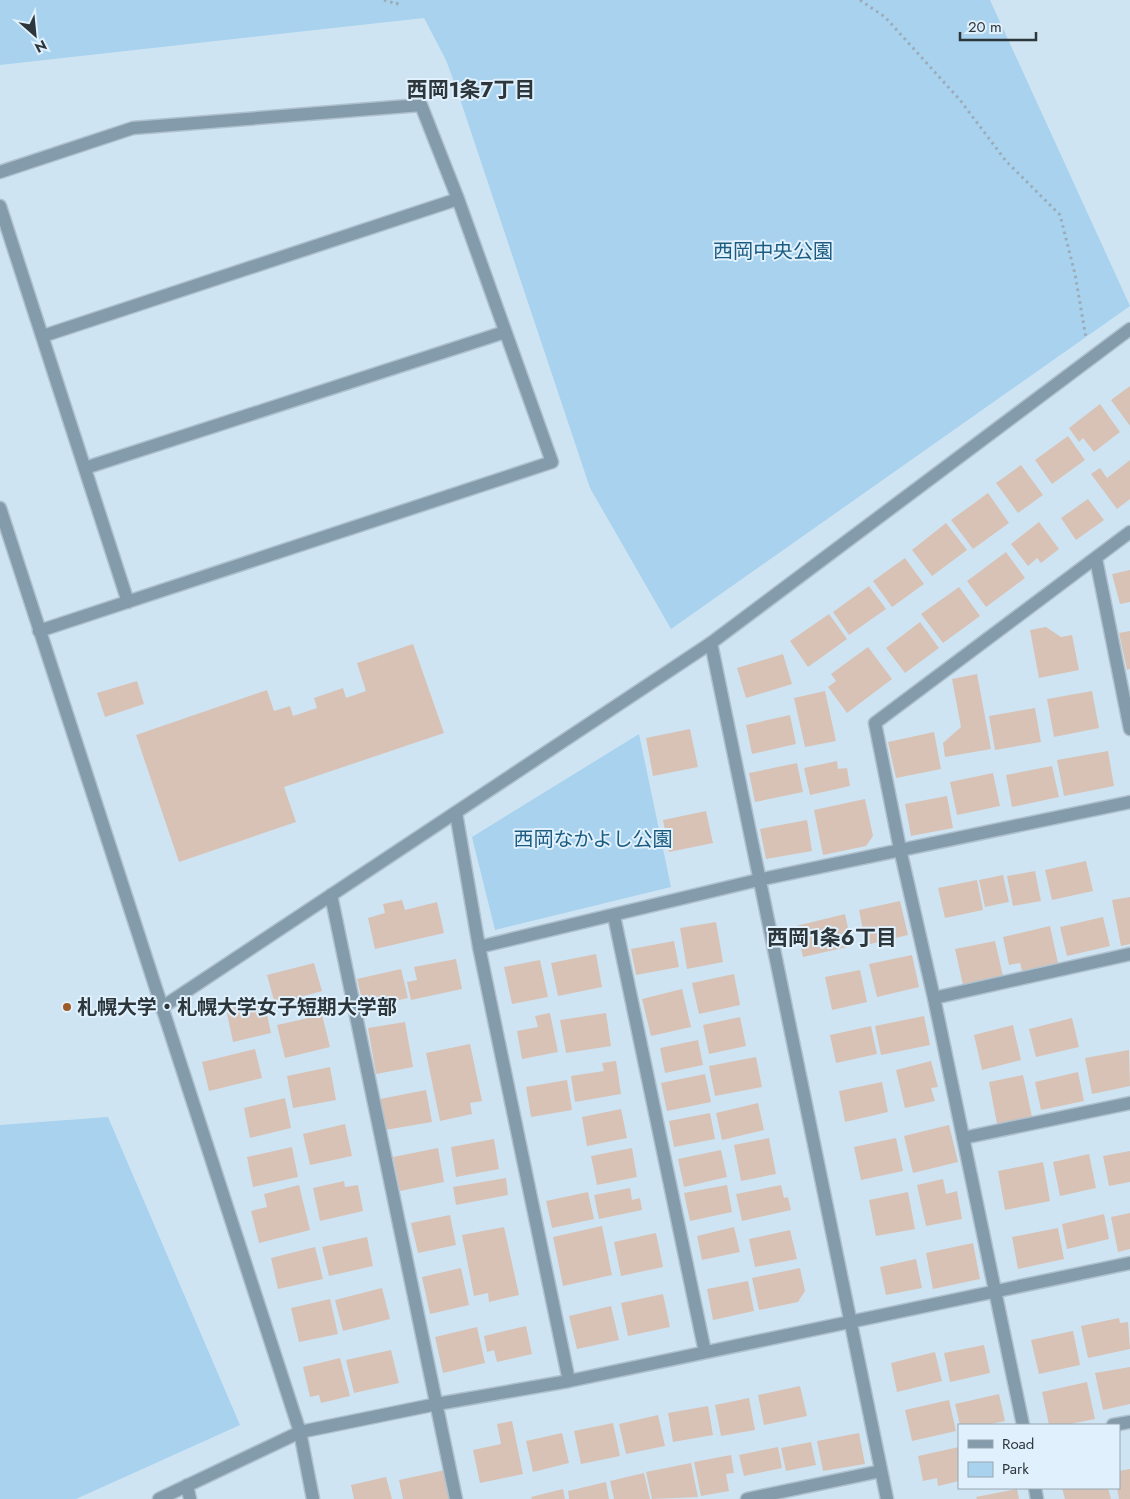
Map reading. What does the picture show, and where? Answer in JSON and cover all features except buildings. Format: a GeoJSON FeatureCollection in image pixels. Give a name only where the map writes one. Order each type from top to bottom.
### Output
{"type":"FeatureCollection","features":[{"type":"Feature","properties":{"kind":"street"},"geometry":{"type":"LineString","coordinates":[[0,172],[133,128],[421,105],[458,199],[552,462],[39,630]]}},
{"type":"Feature","properties":{"kind":"street"},"geometry":{"type":"LineString","coordinates":[[43,336],[458,199]]}},
{"type":"Feature","properties":{"kind":"street"},"geometry":{"type":"LineString","coordinates":[[0,206],[128,602]]}},
{"type":"Feature","properties":{"kind":"street"},"geometry":{"type":"LineString","coordinates":[[161,1008],[711,643],[1130,329]]}},
{"type":"Feature","properties":{"kind":"street"},"geometry":{"type":"LineString","coordinates":[[85,468],[505,332]]}},
{"type":"Feature","properties":{"kind":"street"},"geometry":{"type":"LineString","coordinates":[[0,508],[300,1432],[313,1499]]}},
{"type":"Feature","properties":{"kind":"street"},"geometry":{"type":"LineString","coordinates":[[1023,1424],[934,998],[900,850],[875,724],[1130,532]]}},
{"type":"Feature","properties":{"kind":"street"},"geometry":{"type":"LineString","coordinates":[[1096,559],[1130,729]]}},
{"type":"Feature","properties":{"kind":"street"},"geometry":{"type":"LineString","coordinates":[[711,643],[848,1321],[887,1499]]}},
{"type":"Feature","properties":{"kind":"street"},"geometry":{"type":"LineString","coordinates":[[479,947],[758,880],[1130,802]]}},
{"type":"Feature","properties":{"kind":"street"},"geometry":{"type":"LineString","coordinates":[[456,813],[479,947],[569,1381]]}},
{"type":"Feature","properties":{"kind":"street"},"geometry":{"type":"LineString","coordinates":[[331,895],[456,1499]]}},
{"type":"Feature","properties":{"kind":"street"},"geometry":{"type":"LineString","coordinates":[[614,916],[706,1352]]}},
{"type":"Feature","properties":{"kind":"street"},"geometry":{"type":"LineString","coordinates":[[934,998],[1130,954]]}},
{"type":"Feature","properties":{"kind":"street"},"geometry":{"type":"LineString","coordinates":[[963,1138],[1130,1104]]}},
{"type":"Feature","properties":{"kind":"street"},"geometry":{"type":"LineString","coordinates":[[159,1499],[300,1432],[437,1404],[569,1381],[1130,1263]]}},
{"type":"Feature","properties":{"kind":"street"},"geometry":{"type":"LineString","coordinates":[[747,1499],[881,1470]]}},
{"type":"Feature","properties":{"kind":"street"},"geometry":{"type":"LineString","coordinates":[[187,1485],[190,1499]]}},
{"type":"Feature","properties":{"kind":"path"},"geometry":{"type":"LineString","coordinates":[[384,0],[397,4],[398,0]]}},
{"type":"Feature","properties":{"kind":"path"},"geometry":{"type":"LineString","coordinates":[[860,0],[885,17],[960,100],[1006,161],[1060,215],[1075,274],[1090,358]]}},
{"type":"Feature","properties":{"kind":"green space","name":"西岡中央公園"},"geometry":{"type":"Polygon","coordinates":[[[0,0],[990,0],[1130,306],[671,629],[590,488],[457,90],[446,60],[424,18],[0,65],[0,0]]]}},
{"type":"Feature","properties":{"kind":"green space","name":"西岡なかよし公園"},"geometry":{"type":"Polygon","coordinates":[[[639,734],[671,887],[495,930],[472,837],[639,734]]]}},
{"type":"Feature","properties":{"kind":"green space"},"geometry":{"type":"Polygon","coordinates":[[[108,1117],[240,1425],[76,1499],[0,1499],[0,1125],[108,1117]]]}},
{"type":"Feature","properties":{"kind":"place","name":"札幌大学・札幌大学女子短期大学部"},"geometry":{"type":"Point","coordinates":[67,1007]}},
{"type":"Feature","properties":{"kind":"district","name":"西岡1条7丁目"},"geometry":{"type":"Point","coordinates":[471,90]}},
{"type":"Feature","properties":{"kind":"district","name":"西岡1条6丁目"},"geometry":{"type":"Point","coordinates":[832,938]}}]}
